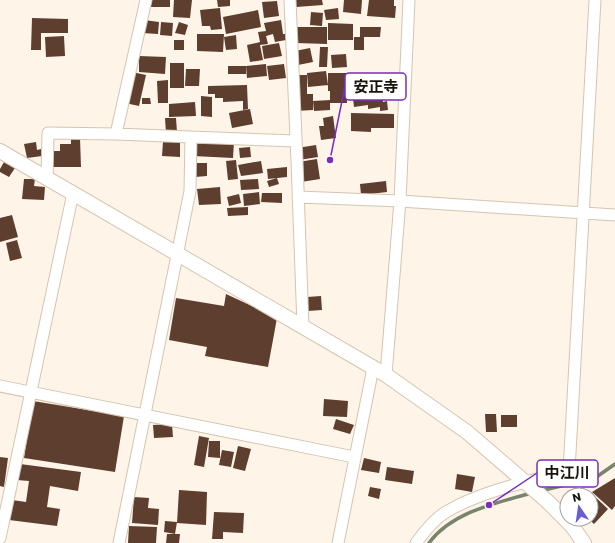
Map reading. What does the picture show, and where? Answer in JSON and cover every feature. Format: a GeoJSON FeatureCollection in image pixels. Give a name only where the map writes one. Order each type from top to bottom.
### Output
{"type":"FeatureCollection","features":[{"type":"Feature","properties":{"kind":"street"},"geometry":{"type":"LineString","coordinates":[[116,134],[146,0]]}},
{"type":"Feature","properties":{"kind":"street"},"geometry":{"type":"LineString","coordinates":[[290,0],[303,327]]}},
{"type":"Feature","properties":{"kind":"street"},"geometry":{"type":"LineString","coordinates":[[338,543],[354,458],[380,371],[400,202],[409,0]]}},
{"type":"Feature","properties":{"kind":"street"},"geometry":{"type":"LineString","coordinates":[[416,543],[423,533],[445,513],[470,500],[526,482],[569,471],[595,0]]}},
{"type":"Feature","properties":{"kind":"street"},"geometry":{"type":"LineString","coordinates":[[47,179],[48,133],[296,141]]}},
{"type":"Feature","properties":{"kind":"street"},"geometry":{"type":"LineString","coordinates":[[119,543],[190,192],[191,137]]}},
{"type":"Feature","properties":{"kind":"street"},"geometry":{"type":"LineString","coordinates":[[0,152],[380,371],[467,432],[547,501],[572,526],[584,543]]}},
{"type":"Feature","properties":{"kind":"street"},"geometry":{"type":"LineString","coordinates":[[0,538],[73,193]]}},
{"type":"Feature","properties":{"kind":"street"},"geometry":{"type":"LineString","coordinates":[[298,197],[615,215]]}},
{"type":"Feature","properties":{"kind":"street"},"geometry":{"type":"LineString","coordinates":[[0,386],[354,458]]}},
{"type":"Feature","properties":{"kind":"building"},"geometry":{"type":"Polygon","coordinates":[[[150,0],[170,0],[170,7],[150,7],[150,0]]]}},
{"type":"Feature","properties":{"kind":"building"},"geometry":{"type":"Polygon","coordinates":[[[174,0],[192,0],[190,18],[173,17],[174,0]]]}},
{"type":"Feature","properties":{"kind":"building"},"geometry":{"type":"Polygon","coordinates":[[[217,0],[230,0],[230,6],[218,7],[217,0]]]}},
{"type":"Feature","properties":{"kind":"building"},"geometry":{"type":"Polygon","coordinates":[[[295,0],[322,0],[323,5],[296,7],[295,0]]]}},
{"type":"Feature","properties":{"kind":"building"},"geometry":{"type":"Polygon","coordinates":[[[344,0],[362,0],[361,14],[343,12],[344,0]]]}},
{"type":"Feature","properties":{"kind":"building"},"geometry":{"type":"Polygon","coordinates":[[[369,0],[394,0],[394,6],[396,6],[395,18],[367,16],[369,0]]]}},
{"type":"Feature","properties":{"kind":"building"},"geometry":{"type":"Polygon","coordinates":[[[277,1],[279,16],[264,18],[262,2],[277,1]]]}},
{"type":"Feature","properties":{"kind":"building"},"geometry":{"type":"Polygon","coordinates":[[[220,8],[222,29],[211,30],[210,26],[202,26],[200,10],[220,8]]]}},
{"type":"Feature","properties":{"kind":"building"},"geometry":{"type":"Polygon","coordinates":[[[338,8],[339,19],[326,20],[324,10],[338,8]]]}},
{"type":"Feature","properties":{"kind":"building"},"geometry":{"type":"Polygon","coordinates":[[[258,10],[261,27],[226,34],[223,17],[258,10]]]}},
{"type":"Feature","properties":{"kind":"building"},"geometry":{"type":"Polygon","coordinates":[[[311,12],[323,13],[322,26],[310,25],[311,12]]]}},
{"type":"Feature","properties":{"kind":"building"},"geometry":{"type":"Polygon","coordinates":[[[32,18],[68,19],[68,33],[41,33],[41,50],[31,50],[32,18]]]}},
{"type":"Feature","properties":{"kind":"building"},"geometry":{"type":"Polygon","coordinates":[[[144,20],[159,22],[158,34],[142,33],[144,20]]]}},
{"type":"Feature","properties":{"kind":"building"},"geometry":{"type":"Polygon","coordinates":[[[281,20],[283,34],[285,34],[286,40],[275,42],[273,34],[266,36],[268,44],[260,45],[263,60],[250,62],[247,45],[260,42],[258,32],[266,31],[264,23],[281,20]]]}},
{"type":"Feature","properties":{"kind":"building"},"geometry":{"type":"Polygon","coordinates":[[[161,22],[173,23],[172,36],[160,35],[161,22]]]}},
{"type":"Feature","properties":{"kind":"building"},"geometry":{"type":"Polygon","coordinates":[[[179,22],[188,25],[185,35],[175,33],[179,22]]]}},
{"type":"Feature","properties":{"kind":"building"},"geometry":{"type":"Polygon","coordinates":[[[328,23],[353,24],[353,40],[328,40],[328,23]]]}},
{"type":"Feature","properties":{"kind":"building"},"geometry":{"type":"Polygon","coordinates":[[[296,27],[327,27],[327,44],[296,43],[296,27]]]}},
{"type":"Feature","properties":{"kind":"building"},"geometry":{"type":"Polygon","coordinates":[[[360,27],[381,27],[380,37],[360,37],[360,27]]]}},
{"type":"Feature","properties":{"kind":"building"},"geometry":{"type":"Polygon","coordinates":[[[197,34],[224,34],[223,52],[197,51],[197,34]]]}},
{"type":"Feature","properties":{"kind":"building"},"geometry":{"type":"Polygon","coordinates":[[[236,35],[237,49],[226,50],[224,37],[236,35]]]}},
{"type":"Feature","properties":{"kind":"building"},"geometry":{"type":"Polygon","coordinates":[[[64,36],[65,56],[46,57],[45,37],[64,36]]]}},
{"type":"Feature","properties":{"kind":"building"},"geometry":{"type":"Polygon","coordinates":[[[354,37],[364,37],[364,50],[354,50],[354,37]]]}},
{"type":"Feature","properties":{"kind":"building"},"geometry":{"type":"Polygon","coordinates":[[[174,40],[184,40],[184,50],[174,50],[174,40]]]}},
{"type":"Feature","properties":{"kind":"building"},"geometry":{"type":"Polygon","coordinates":[[[279,43],[282,56],[264,59],[262,46],[279,43]]]}},
{"type":"Feature","properties":{"kind":"building"},"geometry":{"type":"Polygon","coordinates":[[[320,47],[328,47],[327,67],[319,67],[320,47]]]}},
{"type":"Feature","properties":{"kind":"building"},"geometry":{"type":"Polygon","coordinates":[[[310,48],[313,62],[298,65],[295,51],[310,48]]]}},
{"type":"Feature","properties":{"kind":"building"},"geometry":{"type":"Polygon","coordinates":[[[346,54],[347,67],[332,68],[331,55],[346,54]]]}},
{"type":"Feature","properties":{"kind":"building"},"geometry":{"type":"Polygon","coordinates":[[[139,56],[166,57],[165,74],[139,72],[139,56]]]}},
{"type":"Feature","properties":{"kind":"building"},"geometry":{"type":"Polygon","coordinates":[[[170,63],[184,63],[184,88],[170,88],[170,63]]]}},
{"type":"Feature","properties":{"kind":"building"},"geometry":{"type":"Polygon","coordinates":[[[266,64],[267,76],[247,78],[246,66],[266,64]]]}},
{"type":"Feature","properties":{"kind":"building"},"geometry":{"type":"Polygon","coordinates":[[[284,64],[286,78],[269,80],[267,66],[284,64]]]}},
{"type":"Feature","properties":{"kind":"building"},"geometry":{"type":"Polygon","coordinates":[[[228,66],[246,66],[246,74],[228,74],[228,66]]]}},
{"type":"Feature","properties":{"kind":"building"},"geometry":{"type":"Polygon","coordinates":[[[186,69],[200,69],[199,86],[185,86],[186,69]]]}},
{"type":"Feature","properties":{"kind":"building"},"geometry":{"type":"Polygon","coordinates":[[[326,71],[328,85],[308,87],[307,73],[326,71]]]}},
{"type":"Feature","properties":{"kind":"building"},"geometry":{"type":"Polygon","coordinates":[[[132,72],[146,75],[139,106],[125,103],[132,72]]]}},
{"type":"Feature","properties":{"kind":"building"},"geometry":{"type":"Polygon","coordinates":[[[328,73],[347,73],[347,103],[330,103],[330,110],[314,111],[313,101],[330,100],[330,91],[328,91],[328,73]]]}},
{"type":"Feature","properties":{"kind":"building"},"geometry":{"type":"Polygon","coordinates":[[[296,75],[307,75],[307,94],[313,94],[313,110],[296,111],[296,75]]]}},
{"type":"Feature","properties":{"kind":"building"},"geometry":{"type":"Polygon","coordinates":[[[168,80],[168,103],[158,103],[157,81],[168,80]]]}},
{"type":"Feature","properties":{"kind":"building"},"geometry":{"type":"Polygon","coordinates":[[[247,85],[248,109],[243,110],[243,101],[223,102],[223,98],[215,98],[215,94],[208,94],[208,86],[247,85]]]}},
{"type":"Feature","properties":{"kind":"building"},"geometry":{"type":"Polygon","coordinates":[[[365,88],[365,91],[382,89],[383,102],[387,101],[388,110],[380,111],[380,107],[368,109],[368,105],[354,107],[352,90],[365,88]]]}},
{"type":"Feature","properties":{"kind":"building"},"geometry":{"type":"Polygon","coordinates":[[[201,96],[212,97],[212,117],[201,116],[201,96]]]}},
{"type":"Feature","properties":{"kind":"building"},"geometry":{"type":"Polygon","coordinates":[[[142,98],[150,98],[151,104],[142,104],[142,98]]]}},
{"type":"Feature","properties":{"kind":"building"},"geometry":{"type":"Polygon","coordinates":[[[195,102],[196,116],[169,117],[169,104],[195,102]]]}},
{"type":"Feature","properties":{"kind":"building"},"geometry":{"type":"Polygon","coordinates":[[[250,109],[253,124],[232,128],[229,113],[250,109]]]}},
{"type":"Feature","properties":{"kind":"building"},"geometry":{"type":"Polygon","coordinates":[[[351,113],[394,114],[394,128],[371,128],[371,132],[351,131],[351,113]]]}},
{"type":"Feature","properties":{"kind":"building"},"geometry":{"type":"Polygon","coordinates":[[[333,116],[336,138],[321,140],[319,126],[324,126],[323,118],[333,116]]]}},
{"type":"Feature","properties":{"kind":"building"},"geometry":{"type":"Polygon","coordinates":[[[165,118],[176,118],[177,132],[166,133],[165,118]]]}},
{"type":"Feature","properties":{"kind":"building"},"geometry":{"type":"Polygon","coordinates":[[[71,138],[80,138],[81,167],[53,167],[52,151],[60,151],[60,144],[71,144],[71,138]]]}},
{"type":"Feature","properties":{"kind":"building"},"geometry":{"type":"Polygon","coordinates":[[[194,141],[234,142],[233,158],[193,156],[194,141]]]}},
{"type":"Feature","properties":{"kind":"building"},"geometry":{"type":"Polygon","coordinates":[[[36,142],[37,150],[41,149],[42,156],[27,158],[24,144],[36,142]]]}},
{"type":"Feature","properties":{"kind":"building"},"geometry":{"type":"Polygon","coordinates":[[[163,142],[180,142],[180,157],[162,156],[163,142]]]}},
{"type":"Feature","properties":{"kind":"building"},"geometry":{"type":"Polygon","coordinates":[[[316,145],[318,157],[299,160],[297,148],[316,145]]]}},
{"type":"Feature","properties":{"kind":"building"},"geometry":{"type":"Polygon","coordinates":[[[250,147],[251,157],[240,158],[239,148],[250,147]]]}},
{"type":"Feature","properties":{"kind":"building"},"geometry":{"type":"Polygon","coordinates":[[[317,159],[320,179],[301,182],[298,162],[317,159]]]}},
{"type":"Feature","properties":{"kind":"building"},"geometry":{"type":"Polygon","coordinates":[[[236,160],[238,179],[228,180],[226,161],[236,160]]]}},
{"type":"Feature","properties":{"kind":"building"},"geometry":{"type":"Polygon","coordinates":[[[261,161],[263,173],[241,176],[238,165],[261,161]]]}},
{"type":"Feature","properties":{"kind":"building"},"geometry":{"type":"Polygon","coordinates":[[[4,162],[15,168],[9,177],[0,172],[4,162]]]}},
{"type":"Feature","properties":{"kind":"building"},"geometry":{"type":"Polygon","coordinates":[[[194,163],[207,163],[207,176],[195,177],[194,163]]]}},
{"type":"Feature","properties":{"kind":"building"},"geometry":{"type":"Polygon","coordinates":[[[287,167],[287,177],[268,179],[267,169],[287,167]]]}},
{"type":"Feature","properties":{"kind":"building"},"geometry":{"type":"Polygon","coordinates":[[[277,178],[279,184],[269,187],[267,181],[277,178]]]}},
{"type":"Feature","properties":{"kind":"building"},"geometry":{"type":"Polygon","coordinates":[[[24,179],[35,179],[34,186],[45,187],[44,200],[22,199],[24,179]]]}},
{"type":"Feature","properties":{"kind":"building"},"geometry":{"type":"Polygon","coordinates":[[[258,179],[259,189],[241,190],[240,180],[258,179]]]}},
{"type":"Feature","properties":{"kind":"building"},"geometry":{"type":"Polygon","coordinates":[[[386,181],[387,192],[361,195],[360,184],[386,181]]]}},
{"type":"Feature","properties":{"kind":"building"},"geometry":{"type":"Polygon","coordinates":[[[220,187],[221,204],[199,205],[197,189],[220,187]]]}},
{"type":"Feature","properties":{"kind":"building"},"geometry":{"type":"Polygon","coordinates":[[[259,192],[260,204],[244,206],[243,194],[259,192]]]}},
{"type":"Feature","properties":{"kind":"building"},"geometry":{"type":"Polygon","coordinates":[[[262,193],[282,193],[282,203],[261,202],[262,193]]]}},
{"type":"Feature","properties":{"kind":"building"},"geometry":{"type":"Polygon","coordinates":[[[239,194],[241,203],[229,206],[227,197],[239,194]]]}},
{"type":"Feature","properties":{"kind":"building"},"geometry":{"type":"Polygon","coordinates":[[[248,207],[248,215],[228,216],[227,208],[248,207]]]}},
{"type":"Feature","properties":{"kind":"building"},"geometry":{"type":"Polygon","coordinates":[[[12,215],[18,237],[0,242],[0,218],[12,215]]]}},
{"type":"Feature","properties":{"kind":"building"},"geometry":{"type":"Polygon","coordinates":[[[17,240],[22,258],[10,261],[6,243],[17,240]]]}},
{"type":"Feature","properties":{"kind":"building"},"geometry":{"type":"Polygon","coordinates":[[[226,294],[277,318],[268,367],[205,356],[207,347],[169,340],[176,298],[224,306],[226,294]]]}},
{"type":"Feature","properties":{"kind":"building"},"geometry":{"type":"Polygon","coordinates":[[[321,296],[322,310],[308,311],[307,297],[321,296]]]}},
{"type":"Feature","properties":{"kind":"building"},"geometry":{"type":"Polygon","coordinates":[[[324,399],[348,401],[347,417],[323,416],[324,399]]]}},
{"type":"Feature","properties":{"kind":"building"},"geometry":{"type":"Polygon","coordinates":[[[33,401],[124,416],[115,472],[24,458],[33,401]]]}},
{"type":"Feature","properties":{"kind":"building"},"geometry":{"type":"Polygon","coordinates":[[[485,414],[496,414],[497,432],[486,432],[485,414]]]}},
{"type":"Feature","properties":{"kind":"building"},"geometry":{"type":"Polygon","coordinates":[[[501,415],[517,415],[517,427],[501,427],[501,415]]]}},
{"type":"Feature","properties":{"kind":"building"},"geometry":{"type":"Polygon","coordinates":[[[336,419],[354,425],[350,434],[333,429],[336,419]]]}},
{"type":"Feature","properties":{"kind":"building"},"geometry":{"type":"Polygon","coordinates":[[[172,424],[173,437],[154,438],[153,425],[172,424]]]}},
{"type":"Feature","properties":{"kind":"building"},"geometry":{"type":"Polygon","coordinates":[[[199,436],[209,438],[204,467],[194,465],[199,436]]]}},
{"type":"Feature","properties":{"kind":"building"},"geometry":{"type":"Polygon","coordinates":[[[209,441],[220,441],[220,458],[208,457],[209,441]]]}},
{"type":"Feature","properties":{"kind":"building"},"geometry":{"type":"Polygon","coordinates":[[[238,446],[251,449],[245,471],[233,468],[238,446]]]}},
{"type":"Feature","properties":{"kind":"building"},"geometry":{"type":"Polygon","coordinates":[[[222,450],[234,452],[231,467],[219,465],[222,450]]]}},
{"type":"Feature","properties":{"kind":"building"},"geometry":{"type":"Polygon","coordinates":[[[0,457],[8,458],[4,487],[0,486],[0,457]]]}},
{"type":"Feature","properties":{"kind":"building"},"geometry":{"type":"Polygon","coordinates":[[[364,458],[381,462],[379,473],[361,470],[364,458]]]}},
{"type":"Feature","properties":{"kind":"building"},"geometry":{"type":"Polygon","coordinates":[[[20,464],[81,472],[78,491],[50,486],[47,507],[60,509],[57,526],[9,520],[12,500],[26,502],[29,481],[17,480],[20,464]]]}},
{"type":"Feature","properties":{"kind":"building"},"geometry":{"type":"Polygon","coordinates":[[[387,467],[414,471],[412,484],[385,480],[387,467]]]}},
{"type":"Feature","properties":{"kind":"building"},"geometry":{"type":"Polygon","coordinates":[[[457,474],[475,477],[472,492],[455,489],[457,474]]]}},
{"type":"Feature","properties":{"kind":"building"},"geometry":{"type":"Polygon","coordinates":[[[615,478],[615,506],[612,510],[599,498],[599,488],[615,478]]]}},
{"type":"Feature","properties":{"kind":"building"},"geometry":{"type":"Polygon","coordinates":[[[370,487],[381,489],[379,499],[368,496],[370,487]]]}},
{"type":"Feature","properties":{"kind":"building"},"geometry":{"type":"Polygon","coordinates":[[[179,490],[207,492],[206,525],[177,523],[179,490]]]}},
{"type":"Feature","properties":{"kind":"building"},"geometry":{"type":"Polygon","coordinates":[[[134,497],[149,498],[148,508],[159,509],[158,525],[132,523],[134,497]]]}},
{"type":"Feature","properties":{"kind":"building"},"geometry":{"type":"Polygon","coordinates":[[[599,500],[608,509],[599,519],[599,500]]]}},
{"type":"Feature","properties":{"kind":"building"},"geometry":{"type":"Polygon","coordinates":[[[214,512],[244,513],[243,533],[223,532],[223,539],[212,539],[214,512]]]}},
{"type":"Feature","properties":{"kind":"building"},"geometry":{"type":"Polygon","coordinates":[[[165,521],[177,522],[175,534],[164,532],[165,521]]]}},
{"type":"Feature","properties":{"kind":"building"},"geometry":{"type":"Polygon","coordinates":[[[129,526],[157,527],[156,543],[128,543],[129,526]]]}},
{"type":"Feature","properties":{"kind":"building"},"geometry":{"type":"Polygon","coordinates":[[[167,534],[180,534],[179,543],[166,543],[167,534]]]}},
{"type":"Feature","properties":{"kind":"waterway"},"geometry":{"type":"LineString","coordinates":[[540,491],[595,478],[615,464]]}},
{"type":"Feature","properties":{"kind":"waterway"},"geometry":{"type":"LineString","coordinates":[[429,543],[439,532],[462,516],[490,505],[532,493]]}},
{"type":"Feature","properties":{"kind":"place","name":"安正寺"},"geometry":{"type":"Point","coordinates":[330,160]}},
{"type":"Feature","properties":{"kind":"place","name":"中江川"},"geometry":{"type":"Point","coordinates":[489,505]}}]}
